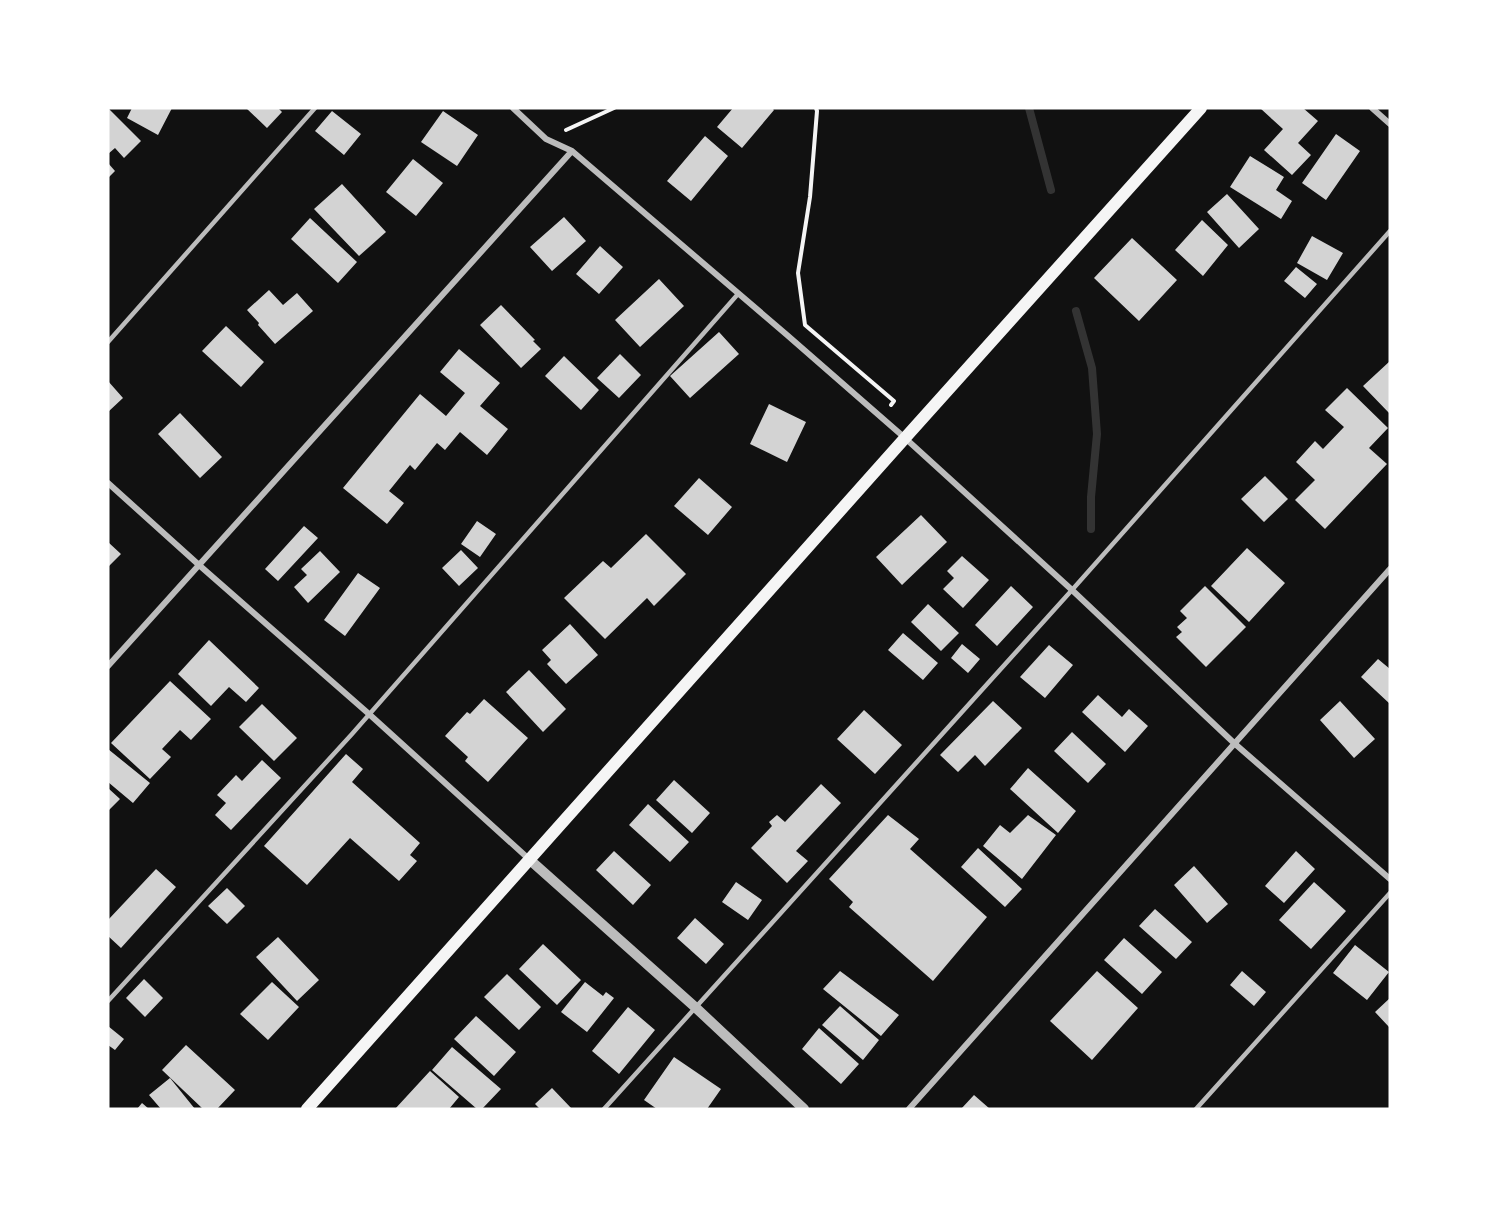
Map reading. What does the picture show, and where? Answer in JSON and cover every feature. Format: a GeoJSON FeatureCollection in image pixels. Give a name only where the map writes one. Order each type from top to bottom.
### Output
{"type":"FeatureCollection","features":[{"type":"Feature","properties":{"kind":"main road"},"geometry":{"type":"LineString","coordinates":[[307,1109],[1201,108]]}},
{"type":"Feature","properties":{"kind":"street"},"geometry":{"type":"LineString","coordinates":[[513,108],[546,139],[572,151],[905,438],[1072,590],[1234,743],[1390,879]]}},
{"type":"Feature","properties":{"kind":"street"},"geometry":{"type":"LineString","coordinates":[[1372,108],[1390,124]]}},
{"type":"Feature","properties":{"kind":"street"},"geometry":{"type":"LineString","coordinates":[[108,666],[572,151]]}},
{"type":"Feature","properties":{"kind":"street"},"geometry":{"type":"LineString","coordinates":[[108,483],[695,1007],[804,1109]]}},
{"type":"Feature","properties":{"kind":"street"},"geometry":{"type":"LineString","coordinates":[[909,1109],[1390,569]]}},
{"type":"Feature","properties":{"kind":"lane"},"geometry":{"type":"LineString","coordinates":[[108,342],[315,108]]}},
{"type":"Feature","properties":{"kind":"lane"},"geometry":{"type":"LineString","coordinates":[[604,1109],[1072,590],[1390,231]]}},
{"type":"Feature","properties":{"kind":"lane"},"geometry":{"type":"LineString","coordinates":[[108,1001],[369,714],[738,294]]}},
{"type":"Feature","properties":{"kind":"lane"},"geometry":{"type":"LineString","coordinates":[[1196,1109],[1390,893]]}},
{"type":"Feature","properties":{"kind":"path"},"geometry":{"type":"LineString","coordinates":[[546,139],[614,108]]}},
{"type":"Feature","properties":{"kind":"path"},"geometry":{"type":"LineString","coordinates":[[816,108],[810,197],[798,273],[805,325],[894,400],[881,417]]}},
{"type":"Feature","properties":{"kind":"building"},"geometry":{"type":"Polygon","coordinates":[[[108,108],[141,141],[124,158],[115,148],[108,154],[108,108]]]}},
{"type":"Feature","properties":{"kind":"building"},"geometry":{"type":"Polygon","coordinates":[[[132,108],[172,108],[158,135],[127,118],[132,108]]]}},
{"type":"Feature","properties":{"kind":"building"},"geometry":{"type":"Polygon","coordinates":[[[246,108],[278,108],[282,112],[267,128],[246,108]]]}},
{"type":"Feature","properties":{"kind":"building"},"geometry":{"type":"Polygon","coordinates":[[[733,108],[772,108],[774,110],[742,148],[717,127],[733,108]]]}},
{"type":"Feature","properties":{"kind":"building"},"geometry":{"type":"Polygon","coordinates":[[[1260,108],[1303,108],[1318,121],[1298,143],[1311,155],[1292,175],[1264,150],[1283,129],[1260,108]]]}},
{"type":"Feature","properties":{"kind":"building"},"geometry":{"type":"Polygon","coordinates":[[[332,111],[361,134],[344,155],[315,131],[332,111]]]}},
{"type":"Feature","properties":{"kind":"building"},"geometry":{"type":"Polygon","coordinates":[[[443,111],[478,135],[457,166],[421,142],[443,111]]]}},
{"type":"Feature","properties":{"kind":"building"},"geometry":{"type":"Polygon","coordinates":[[[1336,134],[1360,151],[1326,200],[1302,183],[1336,134]]]}},
{"type":"Feature","properties":{"kind":"building"},"geometry":{"type":"Polygon","coordinates":[[[705,136],[728,156],[691,201],[667,181],[705,136]]]}},
{"type":"Feature","properties":{"kind":"building"},"geometry":{"type":"Polygon","coordinates":[[[1250,156],[1284,177],[1276,190],[1292,201],[1281,219],[1230,187],[1250,156]]]}},
{"type":"Feature","properties":{"kind":"building"},"geometry":{"type":"Polygon","coordinates":[[[413,159],[443,183],[416,216],[386,192],[413,159]]]}},
{"type":"Feature","properties":{"kind":"building"},"geometry":{"type":"Polygon","coordinates":[[[108,163],[115,171],[108,178],[108,163]]]}},
{"type":"Feature","properties":{"kind":"building"},"geometry":{"type":"Polygon","coordinates":[[[342,184],[386,232],[359,256],[314,209],[342,184]]]}},
{"type":"Feature","properties":{"kind":"building"},"geometry":{"type":"Polygon","coordinates":[[[1227,194],[1259,229],[1239,248],[1207,212],[1227,194]]]}},
{"type":"Feature","properties":{"kind":"building"},"geometry":{"type":"Polygon","coordinates":[[[564,217],[586,241],[552,271],[530,247],[564,217]]]}},
{"type":"Feature","properties":{"kind":"building"},"geometry":{"type":"Polygon","coordinates":[[[310,218],[357,262],[338,283],[291,239],[310,218]]]}},
{"type":"Feature","properties":{"kind":"building"},"geometry":{"type":"Polygon","coordinates":[[[1202,220],[1228,245],[1203,276],[1175,250],[1202,220]]]}},
{"type":"Feature","properties":{"kind":"building"},"geometry":{"type":"Polygon","coordinates":[[[1312,236],[1343,253],[1327,280],[1297,263],[1312,236]]]}},
{"type":"Feature","properties":{"kind":"building"},"geometry":{"type":"Polygon","coordinates":[[[1132,238],[1177,280],[1139,321],[1094,278],[1132,238]]]}},
{"type":"Feature","properties":{"kind":"building"},"geometry":{"type":"Polygon","coordinates":[[[600,246],[623,267],[599,294],[576,274],[600,246]]]}},
{"type":"Feature","properties":{"kind":"building"},"geometry":{"type":"Polygon","coordinates":[[[1296,267],[1317,284],[1305,298],[1284,281],[1296,267]]]}},
{"type":"Feature","properties":{"kind":"building"},"geometry":{"type":"Polygon","coordinates":[[[659,279],[684,306],[640,347],[615,320],[659,279]]]}},
{"type":"Feature","properties":{"kind":"building"},"geometry":{"type":"Polygon","coordinates":[[[269,290],[283,305],[297,293],[313,311],[275,344],[247,310],[269,290]]]}},
{"type":"Feature","properties":{"kind":"building"},"geometry":{"type":"Polygon","coordinates":[[[501,305],[541,349],[521,368],[480,325],[501,305]]]}},
{"type":"Feature","properties":{"kind":"building"},"geometry":{"type":"Polygon","coordinates":[[[226,326],[264,362],[241,387],[202,351],[226,326]]]}},
{"type":"Feature","properties":{"kind":"building"},"geometry":{"type":"Polygon","coordinates":[[[719,332],[739,354],[690,398],[670,376],[719,332]]]}},
{"type":"Feature","properties":{"kind":"building"},"geometry":{"type":"Polygon","coordinates":[[[459,349],[500,383],[480,406],[508,429],[487,455],[460,432],[445,450],[437,443],[415,470],[410,465],[389,491],[404,503],[387,524],[343,488],[420,394],[446,416],[465,393],[440,372],[459,349]]]}},
{"type":"Feature","properties":{"kind":"building"},"geometry":{"type":"Polygon","coordinates":[[[620,354],[641,375],[619,398],[597,378],[620,354]]]}},
{"type":"Feature","properties":{"kind":"building"},"geometry":{"type":"Polygon","coordinates":[[[564,356],[599,390],[581,410],[545,376],[564,356]]]}},
{"type":"Feature","properties":{"kind":"building"},"geometry":{"type":"Polygon","coordinates":[[[1390,361],[1390,414],[1363,386],[1390,361]]]}},
{"type":"Feature","properties":{"kind":"building"},"geometry":{"type":"Polygon","coordinates":[[[108,381],[123,398],[108,412],[108,381]]]}},
{"type":"Feature","properties":{"kind":"building"},"geometry":{"type":"Polygon","coordinates":[[[1347,388],[1388,428],[1369,448],[1387,464],[1325,529],[1295,500],[1315,480],[1296,462],[1315,441],[1323,449],[1344,427],[1325,410],[1347,388]]]}},
{"type":"Feature","properties":{"kind":"building"},"geometry":{"type":"Polygon","coordinates":[[[769,404],[806,422],[787,462],[750,444],[769,404]]]}},
{"type":"Feature","properties":{"kind":"building"},"geometry":{"type":"Polygon","coordinates":[[[180,413],[222,457],[200,478],[158,434],[180,413]]]}},
{"type":"Feature","properties":{"kind":"building"},"geometry":{"type":"Polygon","coordinates":[[[1265,476],[1288,499],[1264,522],[1241,499],[1265,476]]]}},
{"type":"Feature","properties":{"kind":"building"},"geometry":{"type":"Polygon","coordinates":[[[699,478],[732,507],[708,535],[674,506],[699,478]]]}},
{"type":"Feature","properties":{"kind":"building"},"geometry":{"type":"Polygon","coordinates":[[[921,515],[947,542],[902,585],[876,557],[921,515]]]}},
{"type":"Feature","properties":{"kind":"building"},"geometry":{"type":"Polygon","coordinates":[[[477,521],[496,534],[480,557],[461,544],[477,521]]]}},
{"type":"Feature","properties":{"kind":"building"},"geometry":{"type":"Polygon","coordinates":[[[304,526],[318,538],[278,581],[265,569],[304,526]]]}},
{"type":"Feature","properties":{"kind":"building"},"geometry":{"type":"Polygon","coordinates":[[[646,534],[686,574],[654,606],[647,598],[605,639],[564,598],[603,561],[611,568],[646,534]]]}},
{"type":"Feature","properties":{"kind":"building"},"geometry":{"type":"Polygon","coordinates":[[[108,542],[121,554],[108,567],[108,542]]]}},
{"type":"Feature","properties":{"kind":"building"},"geometry":{"type":"Polygon","coordinates":[[[1247,548],[1285,583],[1249,622],[1211,586],[1247,548]]]}},
{"type":"Feature","properties":{"kind":"building"},"geometry":{"type":"Polygon","coordinates":[[[461,550],[478,568],[459,586],[442,568],[461,550]]]}},
{"type":"Feature","properties":{"kind":"building"},"geometry":{"type":"Polygon","coordinates":[[[320,551],[340,572],[308,603],[294,587],[307,575],[301,569],[320,551]]]}},
{"type":"Feature","properties":{"kind":"building"},"geometry":{"type":"Polygon","coordinates":[[[962,556],[989,580],[963,608],[943,589],[954,578],[947,571],[962,556]]]}},
{"type":"Feature","properties":{"kind":"building"},"geometry":{"type":"Polygon","coordinates":[[[358,573],[380,588],[345,636],[324,620],[358,573]]]}},
{"type":"Feature","properties":{"kind":"building"},"geometry":{"type":"Polygon","coordinates":[[[1011,586],[1033,607],[997,646],[975,625],[1011,586]]]}},
{"type":"Feature","properties":{"kind":"building"},"geometry":{"type":"Polygon","coordinates":[[[1205,586],[1246,627],[1206,667],[1176,637],[1182,632],[1177,627],[1187,618],[1180,611],[1205,586]]]}},
{"type":"Feature","properties":{"kind":"building"},"geometry":{"type":"Polygon","coordinates":[[[928,604],[959,633],[941,651],[911,622],[928,604]]]}},
{"type":"Feature","properties":{"kind":"building"},"geometry":{"type":"Polygon","coordinates":[[[570,624],[598,655],[566,684],[547,664],[551,660],[542,650],[570,624]]]}},
{"type":"Feature","properties":{"kind":"building"},"geometry":{"type":"Polygon","coordinates":[[[903,633],[938,663],[923,680],[888,650],[903,633]]]}},
{"type":"Feature","properties":{"kind":"building"},"geometry":{"type":"Polygon","coordinates":[[[209,640],[259,688],[246,702],[229,687],[211,706],[178,674],[209,640]]]}},
{"type":"Feature","properties":{"kind":"building"},"geometry":{"type":"Polygon","coordinates":[[[962,644],[980,659],[968,673],[951,658],[962,644]]]}},
{"type":"Feature","properties":{"kind":"building"},"geometry":{"type":"Polygon","coordinates":[[[1049,645],[1073,665],[1045,698],[1020,677],[1049,645]]]}},
{"type":"Feature","properties":{"kind":"building"},"geometry":{"type":"Polygon","coordinates":[[[1378,659],[1390,669],[1390,704],[1361,677],[1378,659]]]}},
{"type":"Feature","properties":{"kind":"building"},"geometry":{"type":"Polygon","coordinates":[[[529,670],[566,709],[543,732],[506,692],[529,670]]]}},
{"type":"Feature","properties":{"kind":"building"},"geometry":{"type":"Polygon","coordinates":[[[170,681],[211,719],[191,740],[180,730],[162,749],[171,757],[150,779],[111,743],[170,681]]]}},
{"type":"Feature","properties":{"kind":"building"},"geometry":{"type":"Polygon","coordinates":[[[1098,695],[1122,717],[1129,709],[1148,726],[1125,752],[1082,712],[1098,695]]]}},
{"type":"Feature","properties":{"kind":"building"},"geometry":{"type":"Polygon","coordinates":[[[484,699],[528,738],[488,782],[465,761],[468,757],[445,736],[467,712],[470,714],[484,699]]]}},
{"type":"Feature","properties":{"kind":"building"},"geometry":{"type":"Polygon","coordinates":[[[993,701],[1022,728],[985,766],[975,755],[958,772],[940,755],[993,701]]]}},
{"type":"Feature","properties":{"kind":"building"},"geometry":{"type":"Polygon","coordinates":[[[1340,701],[1375,739],[1354,758],[1320,720],[1340,701]]]}},
{"type":"Feature","properties":{"kind":"building"},"geometry":{"type":"Polygon","coordinates":[[[262,704],[297,738],[274,761],[239,727],[262,704]]]}},
{"type":"Feature","properties":{"kind":"building"},"geometry":{"type":"Polygon","coordinates":[[[864,710],[902,745],[875,774],[837,739],[864,710]]]}},
{"type":"Feature","properties":{"kind":"building"},"geometry":{"type":"Polygon","coordinates":[[[1072,732],[1106,764],[1088,783],[1054,751],[1072,732]]]}},
{"type":"Feature","properties":{"kind":"building"},"geometry":{"type":"Polygon","coordinates":[[[108,749],[150,783],[133,803],[108,782],[108,749]]]}},
{"type":"Feature","properties":{"kind":"building"},"geometry":{"type":"Polygon","coordinates":[[[346,754],[363,769],[352,782],[420,843],[410,855],[417,861],[399,881],[350,838],[307,885],[264,846],[346,754]]]}},
{"type":"Feature","properties":{"kind":"building"},"geometry":{"type":"Polygon","coordinates":[[[262,760],[281,778],[231,830],[215,815],[226,803],[217,795],[236,775],[242,781],[262,760]]]}},
{"type":"Feature","properties":{"kind":"building"},"geometry":{"type":"Polygon","coordinates":[[[1028,768],[1076,811],[1058,833],[1010,789],[1028,768]]]}},
{"type":"Feature","properties":{"kind":"building"},"geometry":{"type":"Polygon","coordinates":[[[674,780],[710,813],[692,833],[656,800],[674,780]]]}},
{"type":"Feature","properties":{"kind":"building"},"geometry":{"type":"Polygon","coordinates":[[[821,784],[841,803],[796,851],[808,861],[787,883],[751,848],[772,826],[769,822],[777,815],[785,822],[821,784]]]}},
{"type":"Feature","properties":{"kind":"building"},"geometry":{"type":"Polygon","coordinates":[[[108,788],[120,799],[108,811],[108,788]]]}},
{"type":"Feature","properties":{"kind":"building"},"geometry":{"type":"Polygon","coordinates":[[[648,804],[689,842],[670,862],[629,825],[648,804]]]}},
{"type":"Feature","properties":{"kind":"building"},"geometry":{"type":"Polygon","coordinates":[[[888,815],[919,839],[910,849],[987,917],[933,981],[849,907],[853,902],[829,879],[888,815]]]}},
{"type":"Feature","properties":{"kind":"building"},"geometry":{"type":"Polygon","coordinates":[[[1028,815],[1056,835],[1022,879],[983,846],[1000,825],[1010,833],[1028,815]]]}},
{"type":"Feature","properties":{"kind":"building"},"geometry":{"type":"Polygon","coordinates":[[[978,848],[1022,889],[1005,907],[961,867],[978,848]]]}},
{"type":"Feature","properties":{"kind":"building"},"geometry":{"type":"Polygon","coordinates":[[[614,851],[651,885],[633,905],[596,870],[614,851]]]}},
{"type":"Feature","properties":{"kind":"building"},"geometry":{"type":"Polygon","coordinates":[[[1296,851],[1315,869],[1284,903],[1265,886],[1296,851]]]}},
{"type":"Feature","properties":{"kind":"building"},"geometry":{"type":"Polygon","coordinates":[[[1194,866],[1228,904],[1207,923],[1174,885],[1194,866]]]}},
{"type":"Feature","properties":{"kind":"building"},"geometry":{"type":"Polygon","coordinates":[[[156,869],[176,887],[121,948],[108,936],[108,920],[156,869]]]}},
{"type":"Feature","properties":{"kind":"building"},"geometry":{"type":"Polygon","coordinates":[[[736,882],[762,900],[748,920],[722,902],[736,882]]]}},
{"type":"Feature","properties":{"kind":"building"},"geometry":{"type":"Polygon","coordinates":[[[1314,882],[1346,911],[1311,949],[1279,920],[1314,882]]]}},
{"type":"Feature","properties":{"kind":"building"},"geometry":{"type":"Polygon","coordinates":[[[227,888],[245,906],[227,924],[208,906],[227,888]]]}},
{"type":"Feature","properties":{"kind":"building"},"geometry":{"type":"Polygon","coordinates":[[[1155,909],[1192,942],[1176,959],[1139,926],[1155,909]]]}},
{"type":"Feature","properties":{"kind":"building"},"geometry":{"type":"Polygon","coordinates":[[[695,918],[724,944],[706,964],[677,938],[695,918]]]}},
{"type":"Feature","properties":{"kind":"building"},"geometry":{"type":"Polygon","coordinates":[[[278,937],[319,980],[297,1001],[256,957],[278,937]]]}},
{"type":"Feature","properties":{"kind":"building"},"geometry":{"type":"Polygon","coordinates":[[[1124,938],[1162,972],[1142,994],[1104,960],[1124,938]]]}},
{"type":"Feature","properties":{"kind":"building"},"geometry":{"type":"Polygon","coordinates":[[[543,944],[581,980],[557,1005],[519,969],[543,944]]]}},
{"type":"Feature","properties":{"kind":"building"},"geometry":{"type":"Polygon","coordinates":[[[1355,945],[1389,972],[1367,1000],[1333,973],[1355,945]]]}},
{"type":"Feature","properties":{"kind":"building"},"geometry":{"type":"Polygon","coordinates":[[[840,971],[899,1015],[881,1036],[823,989],[840,971]]]}},
{"type":"Feature","properties":{"kind":"building"},"geometry":{"type":"Polygon","coordinates":[[[1097,971],[1138,1008],[1092,1060],[1050,1021],[1097,971]]]}},
{"type":"Feature","properties":{"kind":"building"},"geometry":{"type":"Polygon","coordinates":[[[1242,971],[1266,992],[1254,1006],[1230,985],[1242,971]]]}},
{"type":"Feature","properties":{"kind":"building"},"geometry":{"type":"Polygon","coordinates":[[[507,974],[541,1007],[519,1030],[484,997],[507,974]]]}},
{"type":"Feature","properties":{"kind":"building"},"geometry":{"type":"Polygon","coordinates":[[[144,979],[163,998],[145,1017],[126,998],[144,979]]]}},
{"type":"Feature","properties":{"kind":"building"},"geometry":{"type":"Polygon","coordinates":[[[272,982],[299,1007],[268,1040],[240,1014],[272,982]]]}},
{"type":"Feature","properties":{"kind":"building"},"geometry":{"type":"Polygon","coordinates":[[[585,982],[603,996],[606,992],[614,998],[587,1032],[561,1012],[585,982]]]}},
{"type":"Feature","properties":{"kind":"building"},"geometry":{"type":"Polygon","coordinates":[[[1390,998],[1390,1025],[1389,1027],[1375,1012],[1390,998]]]}},
{"type":"Feature","properties":{"kind":"building"},"geometry":{"type":"Polygon","coordinates":[[[840,1006],[879,1040],[863,1060],[822,1025],[840,1006]]]}},
{"type":"Feature","properties":{"kind":"building"},"geometry":{"type":"Polygon","coordinates":[[[628,1007],[655,1030],[619,1074],[592,1051],[628,1007]]]}},
{"type":"Feature","properties":{"kind":"building"},"geometry":{"type":"Polygon","coordinates":[[[476,1016],[516,1052],[494,1076],[454,1039],[476,1016]]]}},
{"type":"Feature","properties":{"kind":"building"},"geometry":{"type":"Polygon","coordinates":[[[108,1026],[124,1039],[115,1050],[108,1045],[108,1026]]]}},
{"type":"Feature","properties":{"kind":"building"},"geometry":{"type":"Polygon","coordinates":[[[819,1028],[859,1064],[841,1084],[802,1049],[819,1028]]]}},
{"type":"Feature","properties":{"kind":"building"},"geometry":{"type":"Polygon","coordinates":[[[186,1045],[235,1090],[217,1109],[203,1109],[162,1070],[186,1045]]]}},
{"type":"Feature","properties":{"kind":"building"},"geometry":{"type":"Polygon","coordinates":[[[452,1047],[501,1089],[482,1109],[477,1109],[432,1070],[452,1047]]]}},
{"type":"Feature","properties":{"kind":"building"},"geometry":{"type":"Polygon","coordinates":[[[674,1057],[721,1089],[707,1109],[657,1109],[644,1100],[674,1057]]]}},
{"type":"Feature","properties":{"kind":"building"},"geometry":{"type":"Polygon","coordinates":[[[430,1071],[459,1097],[449,1109],[395,1109],[430,1071]]]}},
{"type":"Feature","properties":{"kind":"building"},"geometry":{"type":"Polygon","coordinates":[[[170,1078],[195,1109],[161,1109],[149,1095],[170,1078]]]}},
{"type":"Feature","properties":{"kind":"building"},"geometry":{"type":"Polygon","coordinates":[[[552,1088],[572,1109],[540,1109],[535,1104],[552,1088]]]}},
{"type":"Feature","properties":{"kind":"building"},"geometry":{"type":"Polygon","coordinates":[[[974,1095],[990,1109],[961,1109],[974,1095]]]}},
{"type":"Feature","properties":{"kind":"building"},"geometry":{"type":"Polygon","coordinates":[[[142,1103],[149,1109],[137,1109],[142,1103]]]}},
{"type":"Feature","properties":{"kind":"waterway"},"geometry":{"type":"LineString","coordinates":[[1029,108],[1051,190]]}},
{"type":"Feature","properties":{"kind":"waterway"},"geometry":{"type":"LineString","coordinates":[[1076,311],[1092,368],[1097,434],[1091,497],[1091,529]]}}]}
